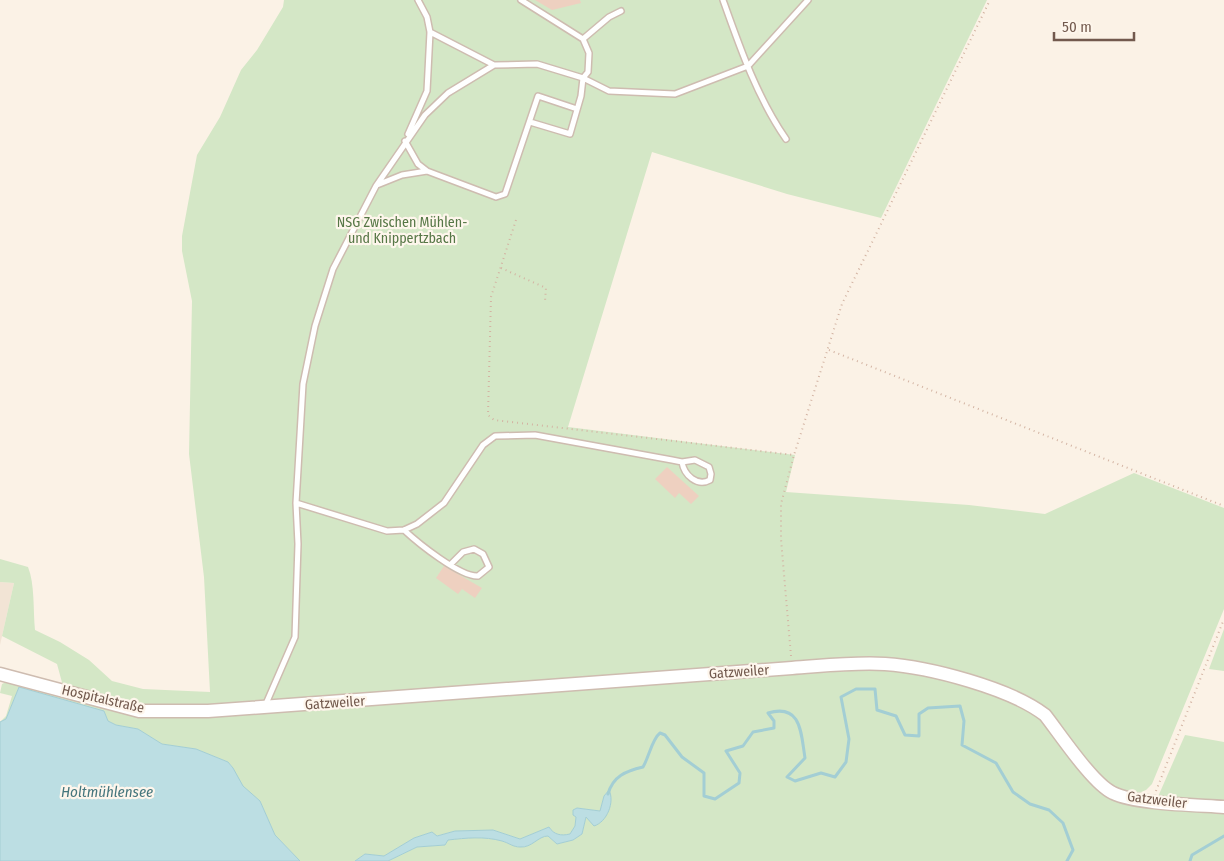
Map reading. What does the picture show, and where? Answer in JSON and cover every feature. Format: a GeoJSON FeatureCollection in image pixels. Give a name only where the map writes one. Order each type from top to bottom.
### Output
{"type":"FeatureCollection","features":[{"type":"Feature","properties":{"kind":"street","name":"Gatzweiler"},"geometry":{"type":"LineString","coordinates":[[208,711],[792,668],[883,664],[905,666],[976,684],[1022,700],[1045,715],[1100,784],[1121,796],[1152,801],[1224,807]]}},
{"type":"Feature","properties":{"kind":"street","name":"Hospitalstraße"},"geometry":{"type":"LineString","coordinates":[[0,674],[138,711],[208,711]]}},
{"type":"Feature","properties":{"kind":"lane"},"geometry":{"type":"LineString","coordinates":[[405,141],[427,91],[430,32],[427,17],[418,0]]}},
{"type":"Feature","properties":{"kind":"lane"},"geometry":{"type":"LineString","coordinates":[[521,0],[583,39],[589,53],[588,72],[583,78],[570,134],[530,122]]}},
{"type":"Feature","properties":{"kind":"lane"},"geometry":{"type":"LineString","coordinates":[[723,0],[743,57],[772,118],[786,139]]}},
{"type":"Feature","properties":{"kind":"lane"},"geometry":{"type":"LineString","coordinates":[[430,32],[494,65],[538,64],[583,78],[609,91],[675,94],[748,66],[808,0]]}},
{"type":"Feature","properties":{"kind":"lane"},"geometry":{"type":"LineString","coordinates":[[583,39],[609,17],[621,11]]}},
{"type":"Feature","properties":{"kind":"lane"},"geometry":{"type":"LineString","coordinates":[[264,708],[294,637],[298,544],[296,503],[304,384],[314,326],[333,269],[376,186],[405,141],[425,115],[448,93],[494,65]]}},
{"type":"Feature","properties":{"kind":"lane"},"geometry":{"type":"LineString","coordinates":[[405,141],[418,164],[427,171],[496,197],[505,194],[538,96],[577,109]]}},
{"type":"Feature","properties":{"kind":"lane"},"geometry":{"type":"LineString","coordinates":[[376,186],[402,175],[427,171]]}},
{"type":"Feature","properties":{"kind":"lane"},"geometry":{"type":"LineString","coordinates":[[296,503],[387,531],[404,530],[418,524],[444,502],[483,445],[495,436],[535,435],[682,462],[694,460],[709,467],[712,474],[710,480],[701,483],[693,479],[683,469],[682,462]]}},
{"type":"Feature","properties":{"kind":"lane"},"geometry":{"type":"LineString","coordinates":[[404,530],[451,564],[474,577],[484,574],[489,567],[483,554],[474,548],[463,552],[451,564]]}},
{"type":"Feature","properties":{"kind":"path"},"geometry":{"type":"LineString","coordinates":[[792,668],[781,539],[781,504],[794,455],[842,304],[990,0]]}},
{"type":"Feature","properties":{"kind":"path"},"geometry":{"type":"LineString","coordinates":[[516,220],[491,297],[488,415],[494,420],[794,455]]}},
{"type":"Feature","properties":{"kind":"path"},"geometry":{"type":"LineString","coordinates":[[500,268],[546,288],[545,301]]}},
{"type":"Feature","properties":{"kind":"path"},"geometry":{"type":"LineString","coordinates":[[828,350],[1224,506]]}},
{"type":"Feature","properties":{"kind":"path"},"geometry":{"type":"LineString","coordinates":[[1152,801],[1224,619]]}},
{"type":"Feature","properties":{"kind":"shaded area"},"geometry":{"type":"Polygon","coordinates":[[[0,582],[14,583],[0,645],[0,582]]]}},
{"type":"Feature","properties":{"kind":"green space","name":"NSG Zwischen Mühlen- und Knippertzbach"},"geometry":{"type":"Polygon","coordinates":[[[284,0],[987,0],[881,218],[787,194],[652,152],[568,427],[795,455],[786,492],[969,505],[1045,514],[1134,473],[1224,508],[1224,609],[1152,784],[1146,790],[1139,793],[1126,792],[1099,784],[1045,715],[1022,700],[921,669],[883,664],[792,668],[274,706],[321,707],[568,688],[884,669],[922,674],[991,691],[1030,708],[1044,717],[1054,728],[1089,776],[1099,786],[1125,802],[1224,812],[1224,861],[388,861],[417,847],[445,845],[448,840],[488,838],[524,847],[548,836],[557,844],[573,840],[582,834],[586,817],[594,825],[606,816],[610,806],[608,791],[604,796],[600,811],[577,808],[573,810],[573,815],[576,817],[575,826],[570,834],[558,834],[549,827],[520,839],[493,830],[455,831],[436,836],[432,832],[414,838],[384,856],[365,854],[355,861],[300,861],[275,835],[260,801],[242,786],[228,762],[196,749],[162,744],[138,729],[116,725],[108,721],[104,711],[19,687],[6,719],[0,722],[6,716],[12,696],[0,693],[2,684],[8,681],[106,704],[107,698],[63,686],[57,664],[2,636],[14,583],[0,582],[0,559],[28,567],[33,589],[35,630],[60,642],[89,660],[112,681],[143,689],[210,692],[204,577],[189,454],[192,301],[182,251],[182,236],[197,155],[220,117],[241,70],[257,50],[283,7],[284,0]]]}},
{"type":"Feature","properties":{"kind":"green space"},"geometry":{"type":"Polygon","coordinates":[[[1224,629],[1224,671],[1209,669],[1224,629]]]}},
{"type":"Feature","properties":{"kind":"green space"},"geometry":{"type":"Polygon","coordinates":[[[1185,735],[1224,742],[1224,802],[1157,799],[1185,735]]]}},
{"type":"Feature","properties":{"kind":"water","name":"Holtmühlensee"},"geometry":{"type":"Polygon","coordinates":[[[19,687],[104,711],[108,721],[116,725],[138,729],[162,744],[196,749],[228,762],[243,786],[260,801],[275,835],[300,861],[0,861],[0,722],[6,719],[19,687]]]}},
{"type":"Feature","properties":{"kind":"water"},"geometry":{"type":"Polygon","coordinates":[[[609,790],[611,800],[606,816],[599,824],[594,826],[586,817],[582,834],[573,840],[557,844],[548,836],[528,846],[520,847],[488,838],[448,840],[445,845],[417,847],[388,861],[355,861],[365,854],[384,856],[414,838],[432,832],[437,836],[455,831],[493,830],[520,839],[549,827],[558,834],[570,834],[575,826],[576,817],[573,815],[573,810],[577,808],[600,811],[604,796],[609,790]]]}},
{"type":"Feature","properties":{"kind":"building"},"geometry":{"type":"Polygon","coordinates":[[[535,0],[580,0],[581,3],[552,10],[535,0]]]}},
{"type":"Feature","properties":{"kind":"building"},"geometry":{"type":"Polygon","coordinates":[[[667,467],[699,496],[691,504],[679,493],[675,498],[655,479],[667,467]]]}},
{"type":"Feature","properties":{"kind":"building"},"geometry":{"type":"Polygon","coordinates":[[[444,566],[482,588],[475,598],[462,589],[458,594],[436,578],[444,566]]]}},
{"type":"Feature","properties":{"kind":"waterway"},"geometry":{"type":"LineString","coordinates":[[608,794],[613,783],[621,775],[643,767],[655,739],[660,733],[665,735],[682,757],[704,773],[704,796],[715,799],[739,783],[740,773],[726,751],[743,746],[753,732],[774,728],[774,721],[768,713],[779,711],[788,712],[798,723],[805,758],[787,777],[795,781],[821,773],[835,777],[846,762],[849,739],[841,697],[856,689],[875,689],[877,710],[896,716],[905,735],[919,736],[919,714],[928,708],[960,706],[964,721],[962,745],[996,763],[1013,792],[1030,804],[1049,810],[1063,823],[1073,850],[1067,861]]}},
{"type":"Feature","properties":{"kind":"waterway"},"geometry":{"type":"LineString","coordinates":[[1190,861],[1192,855],[1224,836]]}}]}
